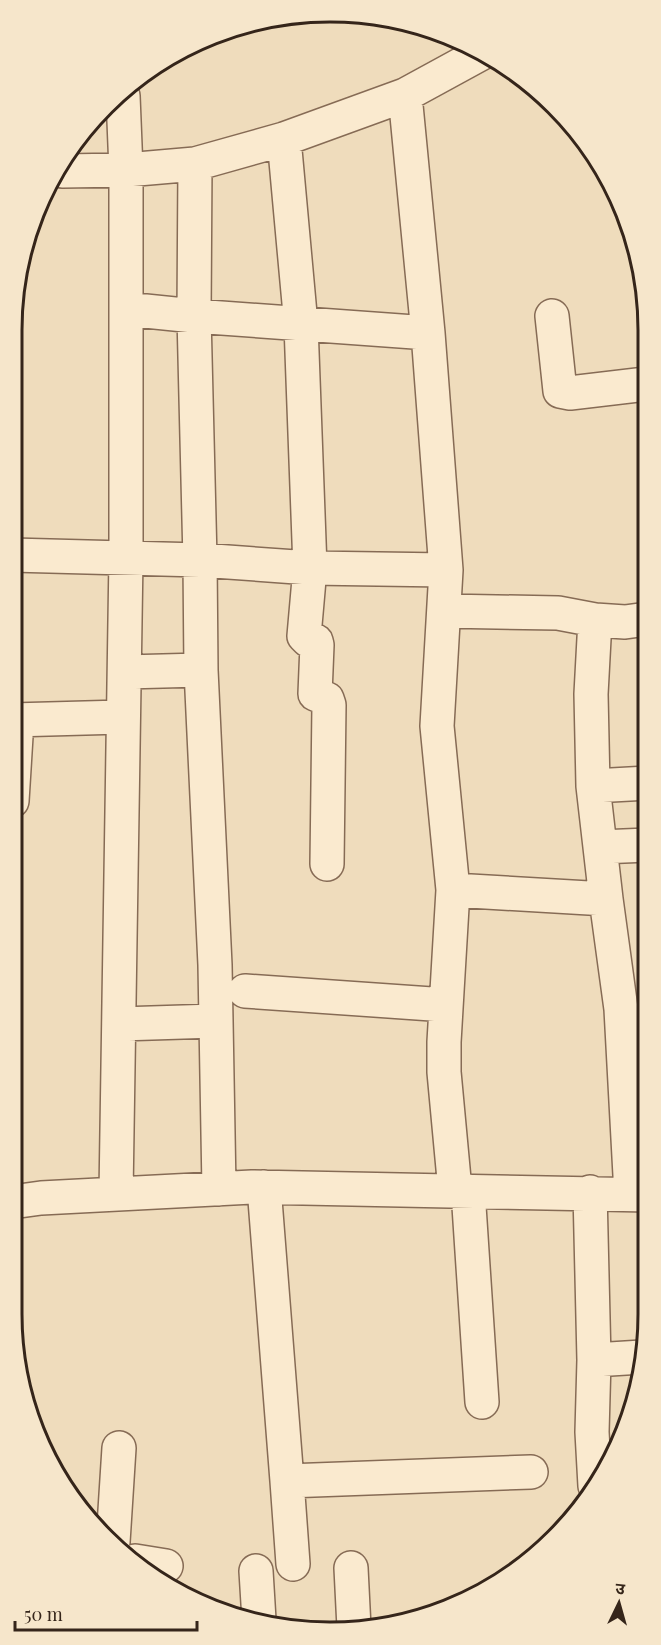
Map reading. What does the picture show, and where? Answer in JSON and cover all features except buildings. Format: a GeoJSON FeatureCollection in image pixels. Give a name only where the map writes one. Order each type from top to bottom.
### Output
{"type":"FeatureCollection","features":[{"type":"Feature","properties":{"kind":"street"},"geometry":{"type":"LineString","coordinates":[[67,171],[126,170],[195,164],[284,139],[405,95],[474,58]]}},
{"type":"Feature","properties":{"kind":"street"},"geometry":{"type":"LineString","coordinates":[[405,95],[428,333],[446,570],[437,726],[453,890],[444,1072],[461,1190],[482,1402]]}},
{"type":"Feature","properties":{"kind":"street"},"geometry":{"type":"LineString","coordinates":[[116,1194],[126,557],[126,170],[123,103]]}},
{"type":"Feature","properties":{"kind":"street"},"geometry":{"type":"LineString","coordinates":[[284,139],[300,325],[310,568],[304,636],[308,640],[316,641],[315,694],[327,699],[329,705],[327,864]]}},
{"type":"Feature","properties":{"kind":"street"},"geometry":{"type":"LineString","coordinates":[[195,164],[194,316],[201,670],[216,965],[219,1189]]}},
{"type":"Feature","properties":{"kind":"street"},"geometry":{"type":"LineString","coordinates":[[126,309],[300,325],[428,333]]}},
{"type":"Feature","properties":{"kind":"street"},"geometry":{"type":"LineString","coordinates":[[552,316],[560,391],[570,393],[639,385]]}},
{"type":"Feature","properties":{"kind":"street"},"geometry":{"type":"LineString","coordinates":[[22,555],[200,560],[310,568],[446,570]]}},
{"type":"Feature","properties":{"kind":"street"},"geometry":{"type":"LineString","coordinates":[[444,611],[558,613],[595,620],[639,621]]}},
{"type":"Feature","properties":{"kind":"street"},"geometry":{"type":"LineString","coordinates":[[595,620],[591,694],[593,786],[606,898],[635,1009],[639,1157]]}},
{"type":"Feature","properties":{"kind":"street"},"geometry":{"type":"LineString","coordinates":[[125,672],[201,670]]}},
{"type":"Feature","properties":{"kind":"street"},"geometry":{"type":"LineString","coordinates":[[22,720],[122,717]]}},
{"type":"Feature","properties":{"kind":"street"},"geometry":{"type":"LineString","coordinates":[[593,786],[639,783]]}},
{"type":"Feature","properties":{"kind":"street"},"geometry":{"type":"LineString","coordinates":[[600,847],[639,845]]}},
{"type":"Feature","properties":{"kind":"street"},"geometry":{"type":"LineString","coordinates":[[453,890],[606,898]]}},
{"type":"Feature","properties":{"kind":"street"},"geometry":{"type":"LineString","coordinates":[[245,991],[446,1005]]}},
{"type":"Feature","properties":{"kind":"street"},"geometry":{"type":"LineString","coordinates":[[120,1024],[215,1022]]}},
{"type":"Feature","properties":{"kind":"street"},"geometry":{"type":"LineString","coordinates":[[264,1187],[293,1564]]}},
{"type":"Feature","properties":{"kind":"street"},"geometry":{"type":"LineString","coordinates":[[22,1201],[264,1187],[639,1194]]}},
{"type":"Feature","properties":{"kind":"street"},"geometry":{"type":"LineString","coordinates":[[590,1192],[594,1474]]}},
{"type":"Feature","properties":{"kind":"street"},"geometry":{"type":"LineString","coordinates":[[594,1360],[636,1357]]}},
{"type":"Feature","properties":{"kind":"street"},"geometry":{"type":"LineString","coordinates":[[113,1532],[119,1448]]}},
{"type":"Feature","properties":{"kind":"street"},"geometry":{"type":"LineString","coordinates":[[287,1481],[531,1472]]}},
{"type":"Feature","properties":{"kind":"street"},"geometry":{"type":"LineString","coordinates":[[351,1568],[354,1622]]}},
{"type":"Feature","properties":{"kind":"street"},"geometry":{"type":"LineString","coordinates":[[256,1571],[259,1614]]}}]}
